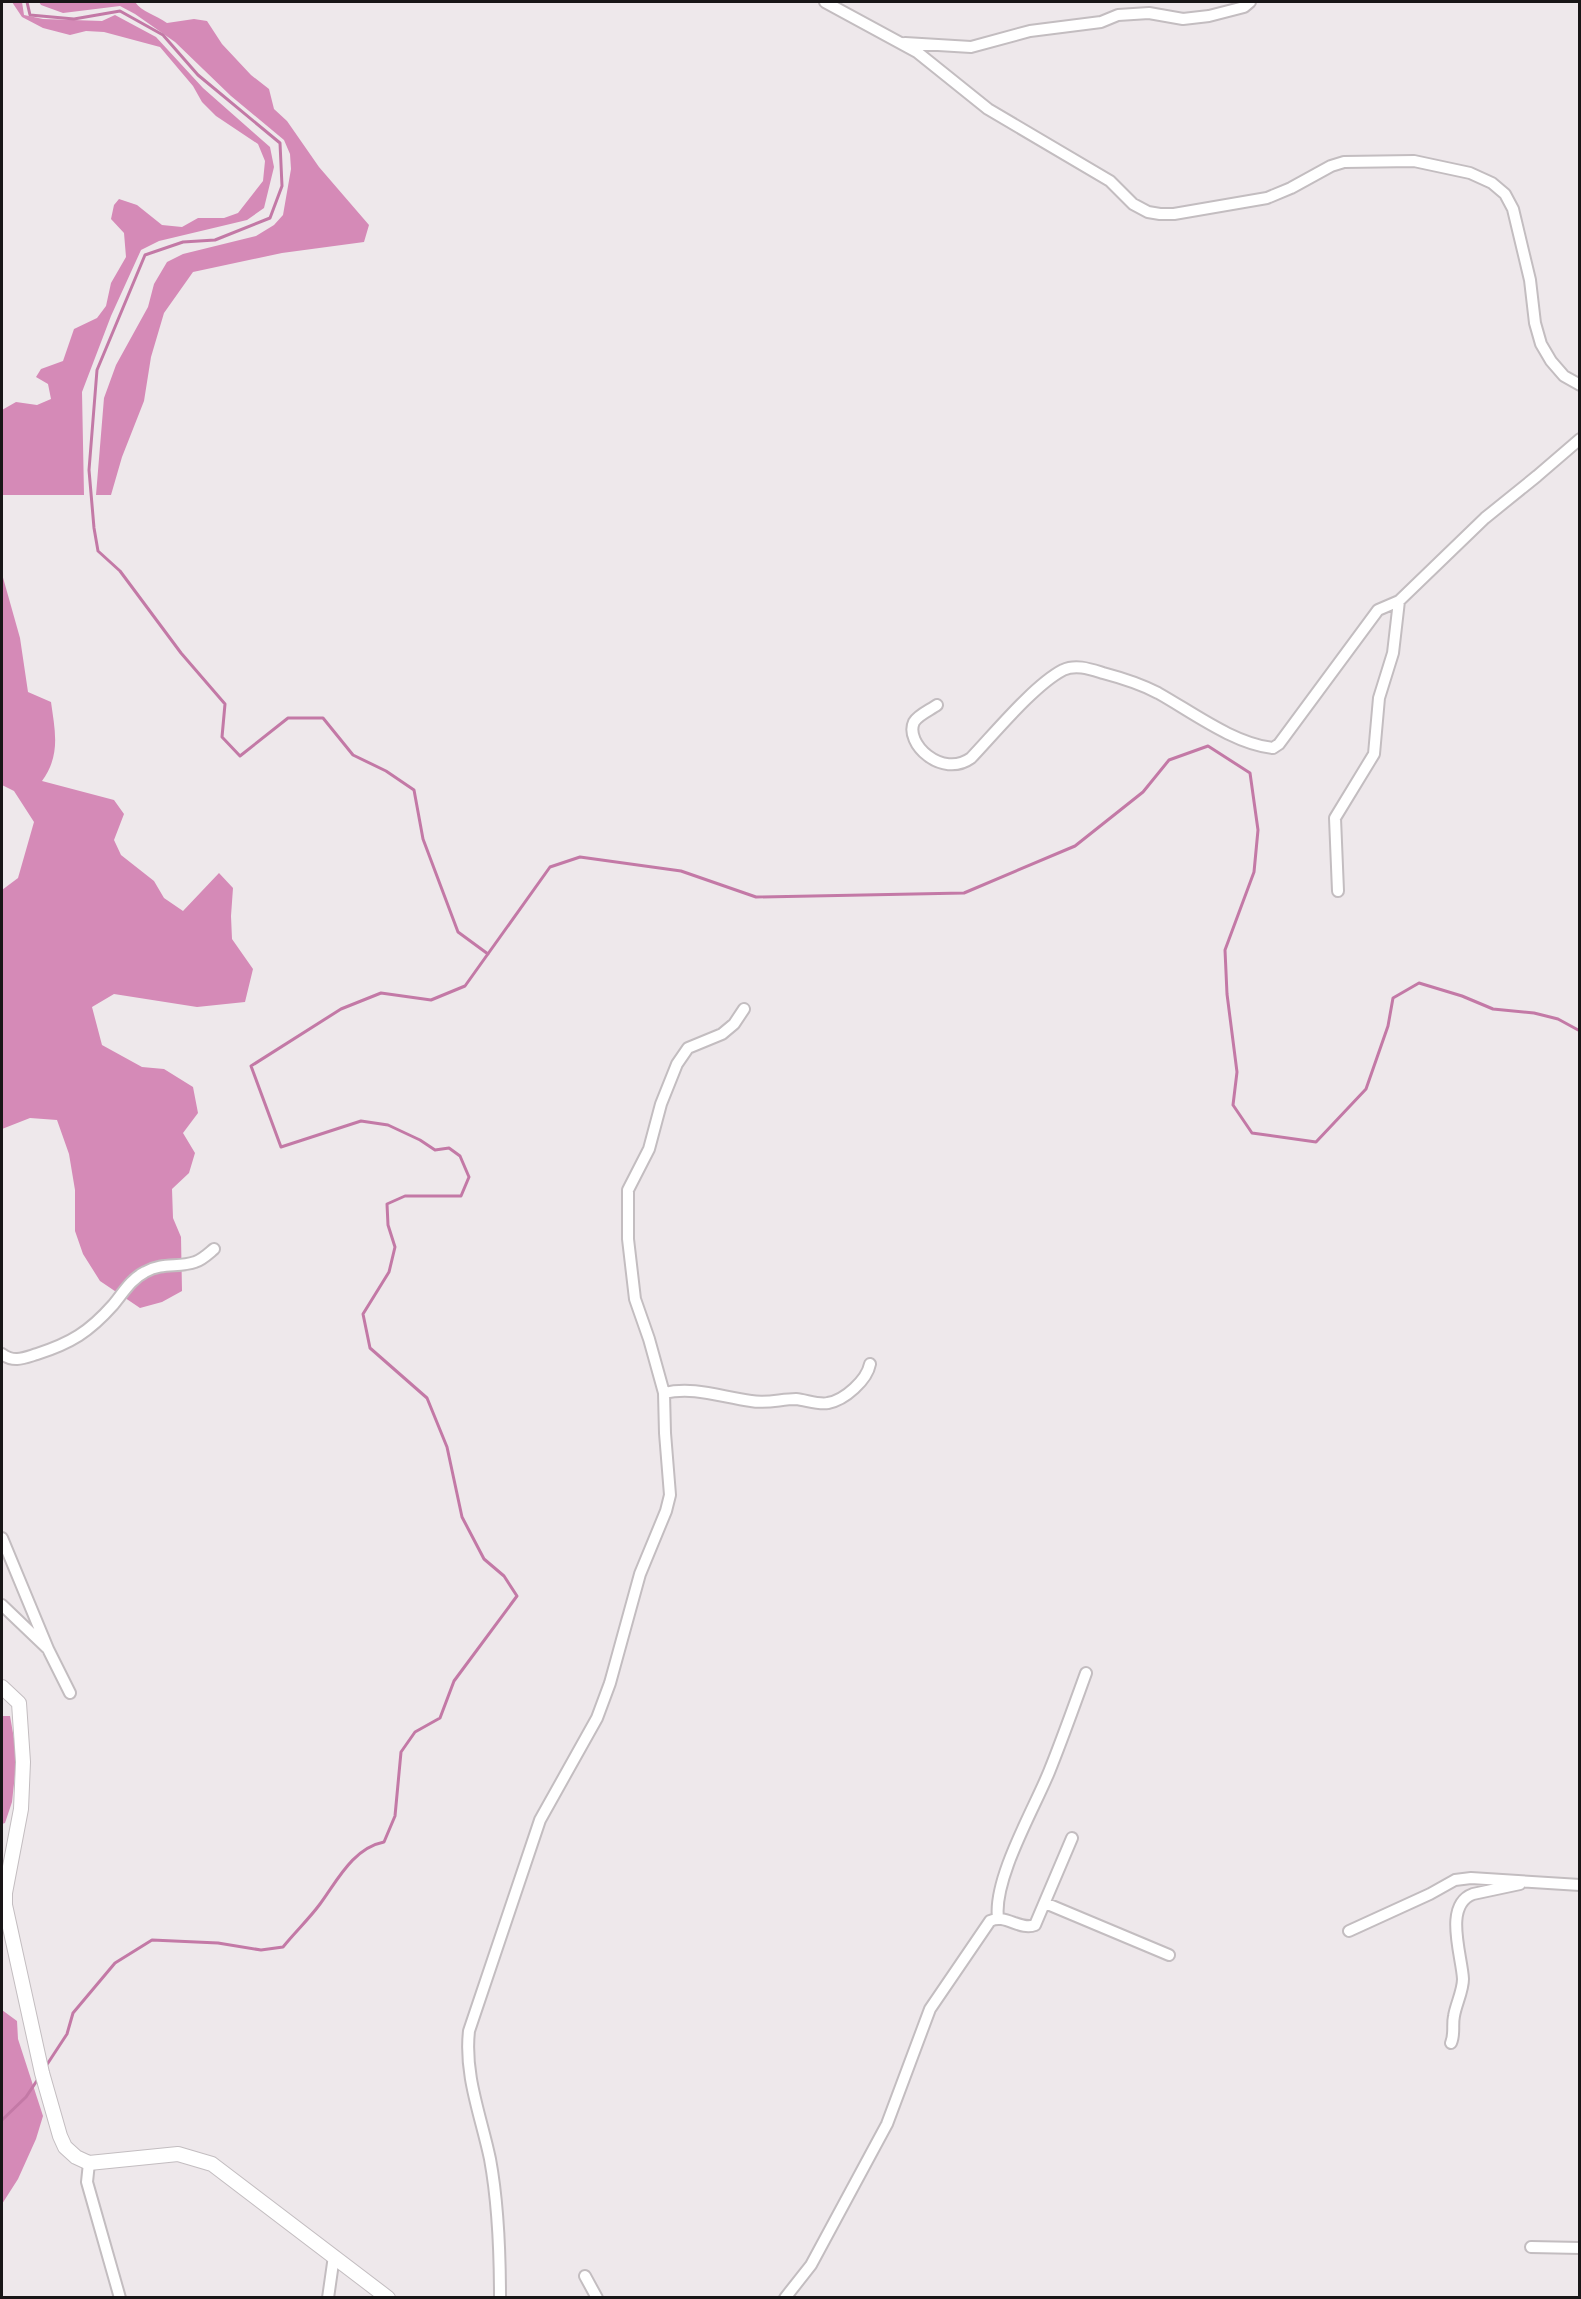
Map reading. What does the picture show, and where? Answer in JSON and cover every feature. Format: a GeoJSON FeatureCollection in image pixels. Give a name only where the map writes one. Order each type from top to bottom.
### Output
{"type":"FeatureCollection","features":[{"type":"Feature","properties":{"kind":"street"},"geometry":{"type":"LineString","coordinates":[[825,2],[917,52],[988,109],[1110,181],[1133,204],[1148,212],[1174,214],[1267,198],[1331,166],[1344,162],[1414,161],[1470,173],[1492,183],[1505,194],[1513,209],[1530,280],[1535,323],[1541,344],[1551,361],[1564,376],[1580,385]]}},
{"type":"Feature","properties":{"kind":"street"},"geometry":{"type":"LineString","coordinates":[[901,43],[971,47],[1030,31],[1101,22],[1118,15],[1149,13],[1183,19],[1209,16],[1244,7],[1250,2]]}},
{"type":"Feature","properties":{"kind":"street"},"geometry":{"type":"LineString","coordinates":[[937,705],[916,720],[913,725],[914,736],[924,754],[941,764],[950,766],[958,765],[970,758],[1044,683],[1071,667],[1086,668],[1129,680],[1158,693],[1216,728],[1263,747],[1273,748],[1279,744],[1378,610],[1399,601],[1485,518],[1580,439]]}},
{"type":"Feature","properties":{"kind":"street"},"geometry":{"type":"LineString","coordinates":[[1338,891],[1335,818],[1374,754],[1379,698],[1393,653],[1399,601]]}},
{"type":"Feature","properties":{"kind":"street"},"geometry":{"type":"LineString","coordinates":[[500,2298],[500,2260],[490,2160],[468,2065],[469,2031],[540,1820],[597,1718],[610,1683],[640,1574],[666,1512],[670,1495],[664,1394],[650,1339],[635,1299],[628,1239],[628,1190],[649,1149],[661,1104],[676,1064],[688,1048],[722,1034],[734,1024],[744,1009]]}},
{"type":"Feature","properties":{"kind":"street"},"geometry":{"type":"LineString","coordinates":[[2,1354],[6,1358],[19,1360],[77,1339],[104,1316],[133,1280],[144,1272],[161,1265],[195,1262],[214,1249]]}},
{"type":"Feature","properties":{"kind":"street"},"geometry":{"type":"LineString","coordinates":[[664,1394],[689,1390],[768,1403],[795,1399],[829,1403],[861,1382],[868,1373],[870,1364]]}},
{"type":"Feature","properties":{"kind":"street"},"geometry":{"type":"LineString","coordinates":[[3,1543],[48,1649],[70,1693]]}},
{"type":"Feature","properties":{"kind":"street"},"geometry":{"type":"LineString","coordinates":[[2,1605],[48,1649]]}},
{"type":"Feature","properties":{"kind":"street"},"geometry":{"type":"LineString","coordinates":[[998,1918],[998,1896],[1014,1849],[1049,1772],[1086,1673]]}},
{"type":"Feature","properties":{"kind":"street"},"geometry":{"type":"LineString","coordinates":[[2,1687],[19,1703],[23,1762],[21,1809],[5,1893],[5,1905],[42,2073],[65,2147],[76,2157],[89,2163],[178,2154],[212,2164],[388,2298]]}},
{"type":"Feature","properties":{"kind":"street"},"geometry":{"type":"LineString","coordinates":[[785,2298],[811,2265],[887,2124],[930,2009],[989,1922],[998,1918],[1030,1927],[1035,1924],[1072,1838]]}},
{"type":"Feature","properties":{"kind":"street"},"geometry":{"type":"LineString","coordinates":[[1349,1931],[1455,1880],[1471,1878],[1580,1885]]}},
{"type":"Feature","properties":{"kind":"street"},"geometry":{"type":"LineString","coordinates":[[1450,2043],[1454,2035],[1453,2017],[1463,1982],[1457,1948],[1457,1915],[1460,1903],[1473,1894],[1525,1883]]}},
{"type":"Feature","properties":{"kind":"street"},"geometry":{"type":"LineString","coordinates":[[1045,1903],[1169,1955]]}},
{"type":"Feature","properties":{"kind":"street"},"geometry":{"type":"LineString","coordinates":[[89,2163],[87,2182],[120,2298]]}},
{"type":"Feature","properties":{"kind":"street"},"geometry":{"type":"LineString","coordinates":[[1531,2247],[1580,2248]]}},
{"type":"Feature","properties":{"kind":"street"},"geometry":{"type":"LineString","coordinates":[[328,2298],[334,2256]]}},
{"type":"Feature","properties":{"kind":"street"},"geometry":{"type":"LineString","coordinates":[[585,2276],[597,2298]]}},
{"type":"Feature","properties":{"kind":"shaded area"},"geometry":{"type":"Polygon","coordinates":[[[12,2],[22,2],[24,15],[43,19],[102,21],[115,15],[156,37],[203,88],[270,147],[274,167],[264,208],[247,220],[159,241],[141,250],[111,316],[82,392],[84,495],[2,495],[2,410],[16,402],[37,405],[51,399],[48,384],[36,377],[41,369],[63,361],[74,329],[97,318],[106,306],[111,283],[126,257],[124,233],[111,219],[114,205],[119,199],[137,205],[162,225],[182,227],[198,218],[224,218],[238,213],[263,181],[265,161],[258,144],[216,116],[202,102],[193,86],[160,47],[104,32],[86,31],[70,35],[43,28],[22,17],[12,2]]]}},
{"type":"Feature","properties":{"kind":"shaded area"},"geometry":{"type":"Polygon","coordinates":[[[39,2],[135,2],[167,23],[194,19],[207,21],[222,44],[251,75],[269,89],[274,109],[287,121],[319,167],[369,225],[364,242],[282,253],[193,272],[164,313],[151,357],[144,401],[122,457],[111,495],[96,495],[104,398],[116,365],[148,307],[154,284],[167,262],[183,254],[256,236],[274,225],[283,215],[291,169],[290,154],[284,140],[231,96],[175,42],[135,14],[120,6],[63,13],[41,5],[39,2]]]}},
{"type":"Feature","properties":{"kind":"shaded area"},"geometry":{"type":"Polygon","coordinates":[[[2,574],[20,638],[28,692],[51,702],[55,733],[54,752],[52,762],[42,781],[114,800],[124,814],[114,840],[121,855],[154,881],[164,898],[183,911],[219,873],[233,888],[232,939],[253,969],[245,1002],[197,1007],[114,994],[92,1007],[102,1045],[142,1067],[164,1069],[193,1087],[198,1113],[183,1133],[195,1153],[189,1173],[172,1189],[173,1218],[181,1237],[182,1291],[162,1302],[140,1308],[100,1281],[83,1254],[75,1231],[75,1190],[69,1154],[57,1120],[30,1118],[2,1129],[2,890],[18,878],[34,822],[14,791],[2,785],[2,574]]]}},
{"type":"Feature","properties":{"kind":"shaded area"},"geometry":{"type":"Polygon","coordinates":[[[2,1716],[10,1716],[17,1756],[12,1802],[5,1823],[2,1824],[2,1716]]]}},
{"type":"Feature","properties":{"kind":"shaded area"},"geometry":{"type":"Polygon","coordinates":[[[2,2010],[17,2021],[18,2039],[43,2116],[36,2139],[18,2179],[2,2204],[2,2010]]]}},
{"type":"Feature","properties":{"kind":"waterway"},"geometry":{"type":"LineString","coordinates":[[27,2],[30,15],[74,19],[120,11],[163,35],[198,75],[280,143],[282,186],[270,218],[215,240],[183,242],[145,255],[97,370],[89,470],[98,551],[120,571],[181,653],[225,704],[222,737],[240,756],[288,718],[323,718],[353,755],[386,771],[414,790],[423,839],[458,932],[488,954]]}},
{"type":"Feature","properties":{"kind":"waterway"},"geometry":{"type":"LineString","coordinates":[[46,2066],[67,2034],[73,2013],[115,1963],[152,1940],[218,1943],[261,1950],[283,1947],[316,1910],[355,1858],[373,1845],[384,1842],[395,1816],[401,1752],[415,1732],[440,1718],[454,1681],[517,1596],[504,1576],[484,1559],[462,1517],[447,1447],[427,1398],[370,1348],[363,1314],[389,1272],[395,1247],[388,1225],[387,1204],[405,1196],[461,1196],[469,1177],[460,1156],[449,1148],[435,1150],[388,1125],[361,1121],[281,1147],[251,1066],[341,1009],[381,993],[431,1000],[465,986],[550,867],[580,857],[681,871],[756,897],[964,893],[1075,846],[1143,792],[1169,760],[1208,746],[1250,773],[1258,830],[1254,872],[1225,950],[1227,994],[1237,1072],[1233,1105],[1252,1133],[1316,1142],[1366,1089],[1388,1026],[1393,998],[1419,983],[1462,996],[1493,1009],[1534,1013],[1558,1019],[1580,1031]]}},
{"type":"Feature","properties":{"kind":"waterway"},"geometry":{"type":"LineString","coordinates":[[2,2120],[26,2097],[38,2079]]}}]}
